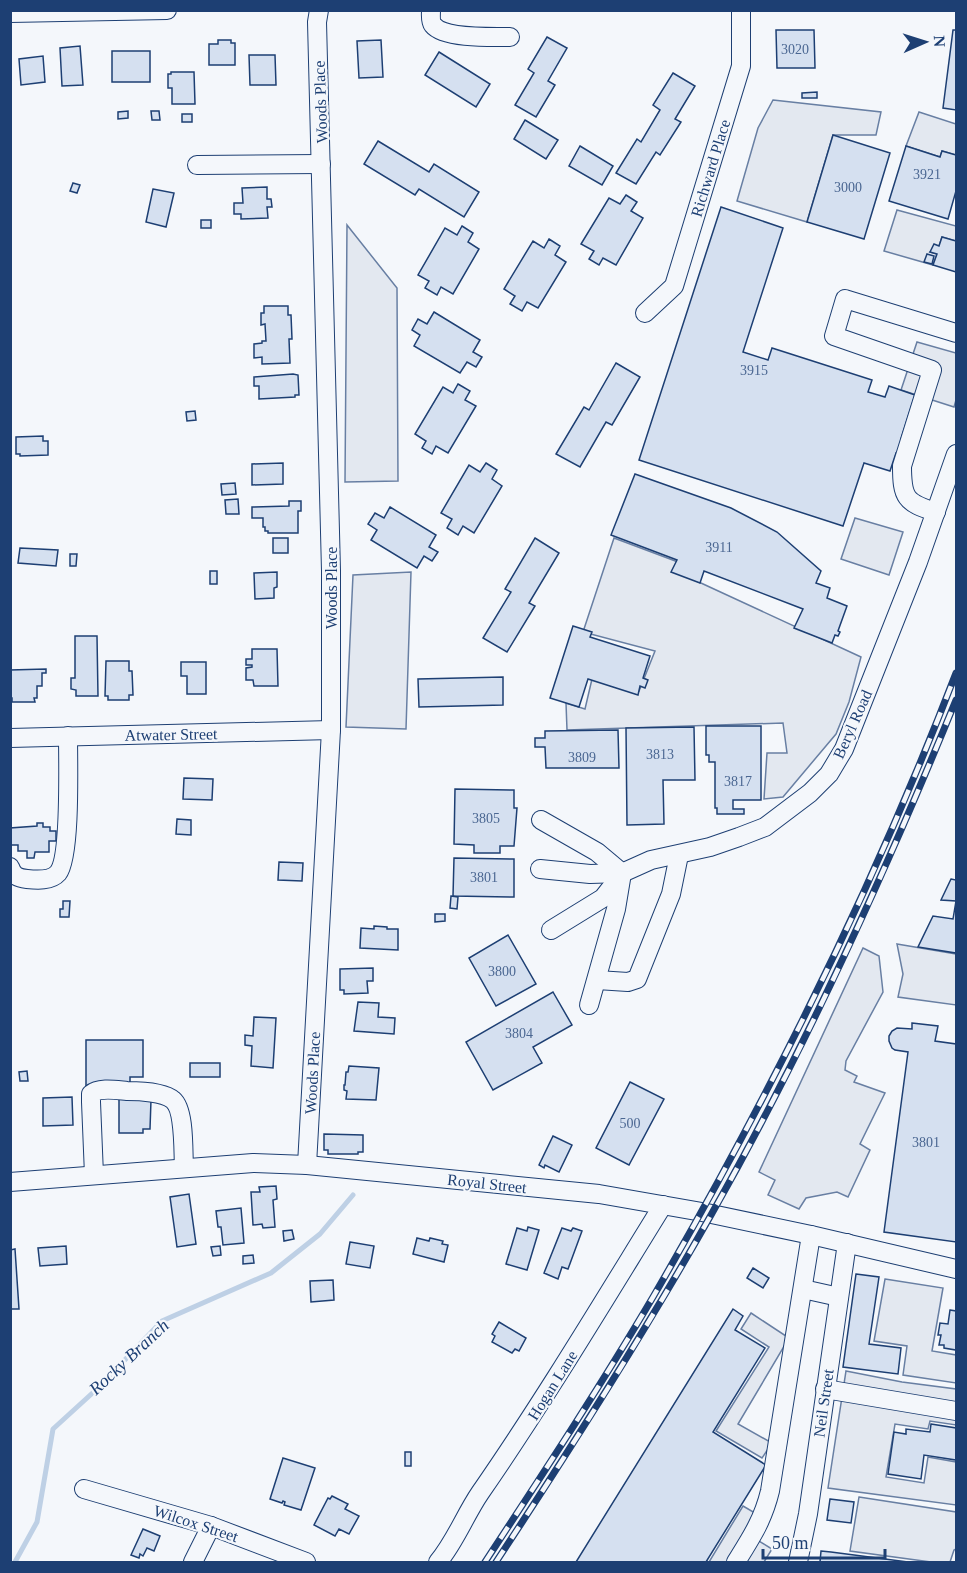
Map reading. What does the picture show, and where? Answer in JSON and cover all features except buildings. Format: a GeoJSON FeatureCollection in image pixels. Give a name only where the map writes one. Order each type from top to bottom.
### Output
{"type":"FeatureCollection","features":[{"type":"Feature","properties":{"kind":"street"},"geometry":{"type":"LineString","coordinates":[[10,13],[168,10]]}},
{"type":"Feature","properties":{"kind":"street","name":"Woods Place"},"geometry":{"type":"LineString","coordinates":[[307,1165],[331,730],[331,571],[317,22],[319,10]]}},
{"type":"Feature","properties":{"kind":"street"},"geometry":{"type":"LineString","coordinates":[[431,10],[433,25],[440,29],[479,37],[510,37]]}},
{"type":"Feature","properties":{"kind":"street","name":"Richward Place"},"geometry":{"type":"LineString","coordinates":[[645,313],[674,286],[741,66],[741,10]]}},
{"type":"Feature","properties":{"kind":"street"},"geometry":{"type":"LineString","coordinates":[[196,165],[321,164]]}},
{"type":"Feature","properties":{"kind":"street"},"geometry":{"type":"LineString","coordinates":[[936,512],[915,504],[905,494],[902,481],[902,465],[932,370],[834,336],[844,299],[957,333]]}},
{"type":"Feature","properties":{"kind":"street","name":"Beryl Road"},"geometry":{"type":"LineString","coordinates":[[622,873],[651,860],[679,855],[765,827],[810,793],[829,774],[848,739],[915,570],[957,454]]}},
{"type":"Feature","properties":{"kind":"street","name":"Atwater Street"},"geometry":{"type":"LineString","coordinates":[[10,738],[331,730]]}},
{"type":"Feature","properties":{"kind":"street"},"geometry":{"type":"LineString","coordinates":[[10,867],[18,878],[41,880],[52,878],[59,872],[66,840],[68,736]]}},
{"type":"Feature","properties":{"kind":"street"},"geometry":{"type":"LineString","coordinates":[[542,820],[597,852],[622,873]]}},
{"type":"Feature","properties":{"kind":"street"},"geometry":{"type":"LineString","coordinates":[[597,980],[628,982],[637,979],[671,894],[679,855]]}},
{"type":"Feature","properties":{"kind":"street"},"geometry":{"type":"LineString","coordinates":[[540,869],[590,874],[622,873]]}},
{"type":"Feature","properties":{"kind":"street"},"geometry":{"type":"LineString","coordinates":[[551,930],[603,897],[622,873]]}},
{"type":"Feature","properties":{"kind":"street"},"geometry":{"type":"LineString","coordinates":[[590,1005],[616,909],[622,873]]}},
{"type":"Feature","properties":{"kind":"street"},"geometry":{"type":"LineString","coordinates":[[94,1175],[91,1094],[95,1090],[151,1092],[172,1099],[179,1110],[184,1168]]}},
{"type":"Feature","properties":{"kind":"street","name":"Royal Street"},"geometry":{"type":"LineString","coordinates":[[10,1182],[253,1163],[307,1165],[599,1194],[811,1235],[957,1269]]}},
{"type":"Feature","properties":{"kind":"street","name":"Hogan Lane"},"geometry":{"type":"LineString","coordinates":[[438,1563],[663,1205]]}},
{"type":"Feature","properties":{"kind":"street"},"geometry":{"type":"LineString","coordinates":[[736,1563],[759,1525],[768,1500],[811,1235]]}},
{"type":"Feature","properties":{"kind":"street","name":"Neil Street"},"geometry":{"type":"LineString","coordinates":[[798,1563],[808,1514],[847,1244]]}},
{"type":"Feature","properties":{"kind":"street"},"geometry":{"type":"LineString","coordinates":[[802,1289],[839,1297]]}},
{"type":"Feature","properties":{"kind":"street"},"geometry":{"type":"LineString","coordinates":[[825,1389],[957,1411]]}},
{"type":"Feature","properties":{"kind":"street","name":"Wilcox Street"},"geometry":{"type":"LineString","coordinates":[[84,1489],[211,1526],[306,1563]]}},
{"type":"Feature","properties":{"kind":"street"},"geometry":{"type":"LineString","coordinates":[[193,1563],[211,1526]]}},
{"type":"Feature","properties":{"kind":"shaded area"},"geometry":{"type":"Polygon","coordinates":[[[773,100],[881,112],[876,135],[833,135],[807,222],[737,201],[758,128],[773,100]]]}},
{"type":"Feature","properties":{"kind":"shaded area"},"geometry":{"type":"Polygon","coordinates":[[[919,112],[956,124],[956,155],[942,151],[940,157],[906,146],[919,112]]]}},
{"type":"Feature","properties":{"kind":"shaded area"},"geometry":{"type":"Polygon","coordinates":[[[897,210],[956,226],[956,241],[942,237],[939,246],[930,252],[937,254],[933,265],[884,251],[897,210]]]}},
{"type":"Feature","properties":{"kind":"shaded area"},"geometry":{"type":"Polygon","coordinates":[[[347,225],[397,288],[398,481],[345,482],[347,225]]]}},
{"type":"Feature","properties":{"kind":"shaded area"},"geometry":{"type":"Polygon","coordinates":[[[917,342],[956,353],[954,407],[901,390],[917,342]]]}},
{"type":"Feature","properties":{"kind":"shaded area"},"geometry":{"type":"Polygon","coordinates":[[[855,518],[903,532],[889,575],[841,559],[855,518]]]}},
{"type":"Feature","properties":{"kind":"shaded area"},"geometry":{"type":"Polygon","coordinates":[[[614,538],[678,562],[675,571],[861,657],[849,702],[836,734],[783,797],[764,799],[767,753],[787,753],[783,723],[567,730],[566,703],[585,709],[592,679],[639,691],[655,651],[583,632],[614,538]]]}},
{"type":"Feature","properties":{"kind":"shaded area"},"geometry":{"type":"Polygon","coordinates":[[[411,572],[406,729],[346,727],[353,575],[411,572]]]}},
{"type":"Feature","properties":{"kind":"shaded area"},"geometry":{"type":"Polygon","coordinates":[[[897,944],[956,954],[956,1005],[898,997],[903,974],[897,944]]]}},
{"type":"Feature","properties":{"kind":"shaded area"},"geometry":{"type":"Polygon","coordinates":[[[863,948],[879,956],[883,992],[846,1061],[845,1070],[857,1076],[854,1082],[885,1093],[860,1144],[870,1150],[848,1197],[837,1192],[806,1198],[799,1209],[768,1195],[775,1180],[759,1172],[863,948]]]}},
{"type":"Feature","properties":{"kind":"shaded area"},"geometry":{"type":"Polygon","coordinates":[[[885,1279],[943,1288],[932,1351],[956,1355],[956,1383],[903,1375],[907,1346],[874,1341],[885,1279]]]}},
{"type":"Feature","properties":{"kind":"shaded area"},"geometry":{"type":"Polygon","coordinates":[[[751,1313],[789,1338],[738,1424],[772,1443],[762,1458],[716,1431],[769,1347],[741,1329],[751,1313]]]}},
{"type":"Feature","properties":{"kind":"shaded area"},"geometry":{"type":"Polygon","coordinates":[[[846,1371],[902,1382],[956,1389],[956,1425],[930,1421],[928,1429],[895,1424],[886,1477],[924,1483],[928,1457],[956,1462],[956,1505],[828,1488],[846,1371]]]}},
{"type":"Feature","properties":{"kind":"shaded area"},"geometry":{"type":"Polygon","coordinates":[[[859,1497],[956,1512],[956,1549],[950,1562],[931,1562],[850,1551],[859,1497]]]}},
{"type":"Feature","properties":{"kind":"shaded area"},"geometry":{"type":"Polygon","coordinates":[[[743,1506],[755,1513],[744,1532],[772,1549],[764,1562],[709,1562],[743,1506]]]}},
{"type":"Feature","properties":{"kind":"waterway","name":"Rocky Branch"},"geometry":{"type":"LineString","coordinates":[[15,1562],[37,1522],[53,1429],[98,1388],[162,1321],[271,1273],[320,1234],[353,1195]]}},
{"type":"Feature","properties":{"kind":"railway"},"geometry":{"type":"LineString","coordinates":[[485,1562],[633,1331],[738,1146],[854,913],[890,834],[956,673]]}},
{"type":"Feature","properties":{"kind":"railway"},"geometry":{"type":"LineString","coordinates":[[496,1562],[633,1347],[746,1152],[811,1026],[872,897],[956,700]]}}]}
